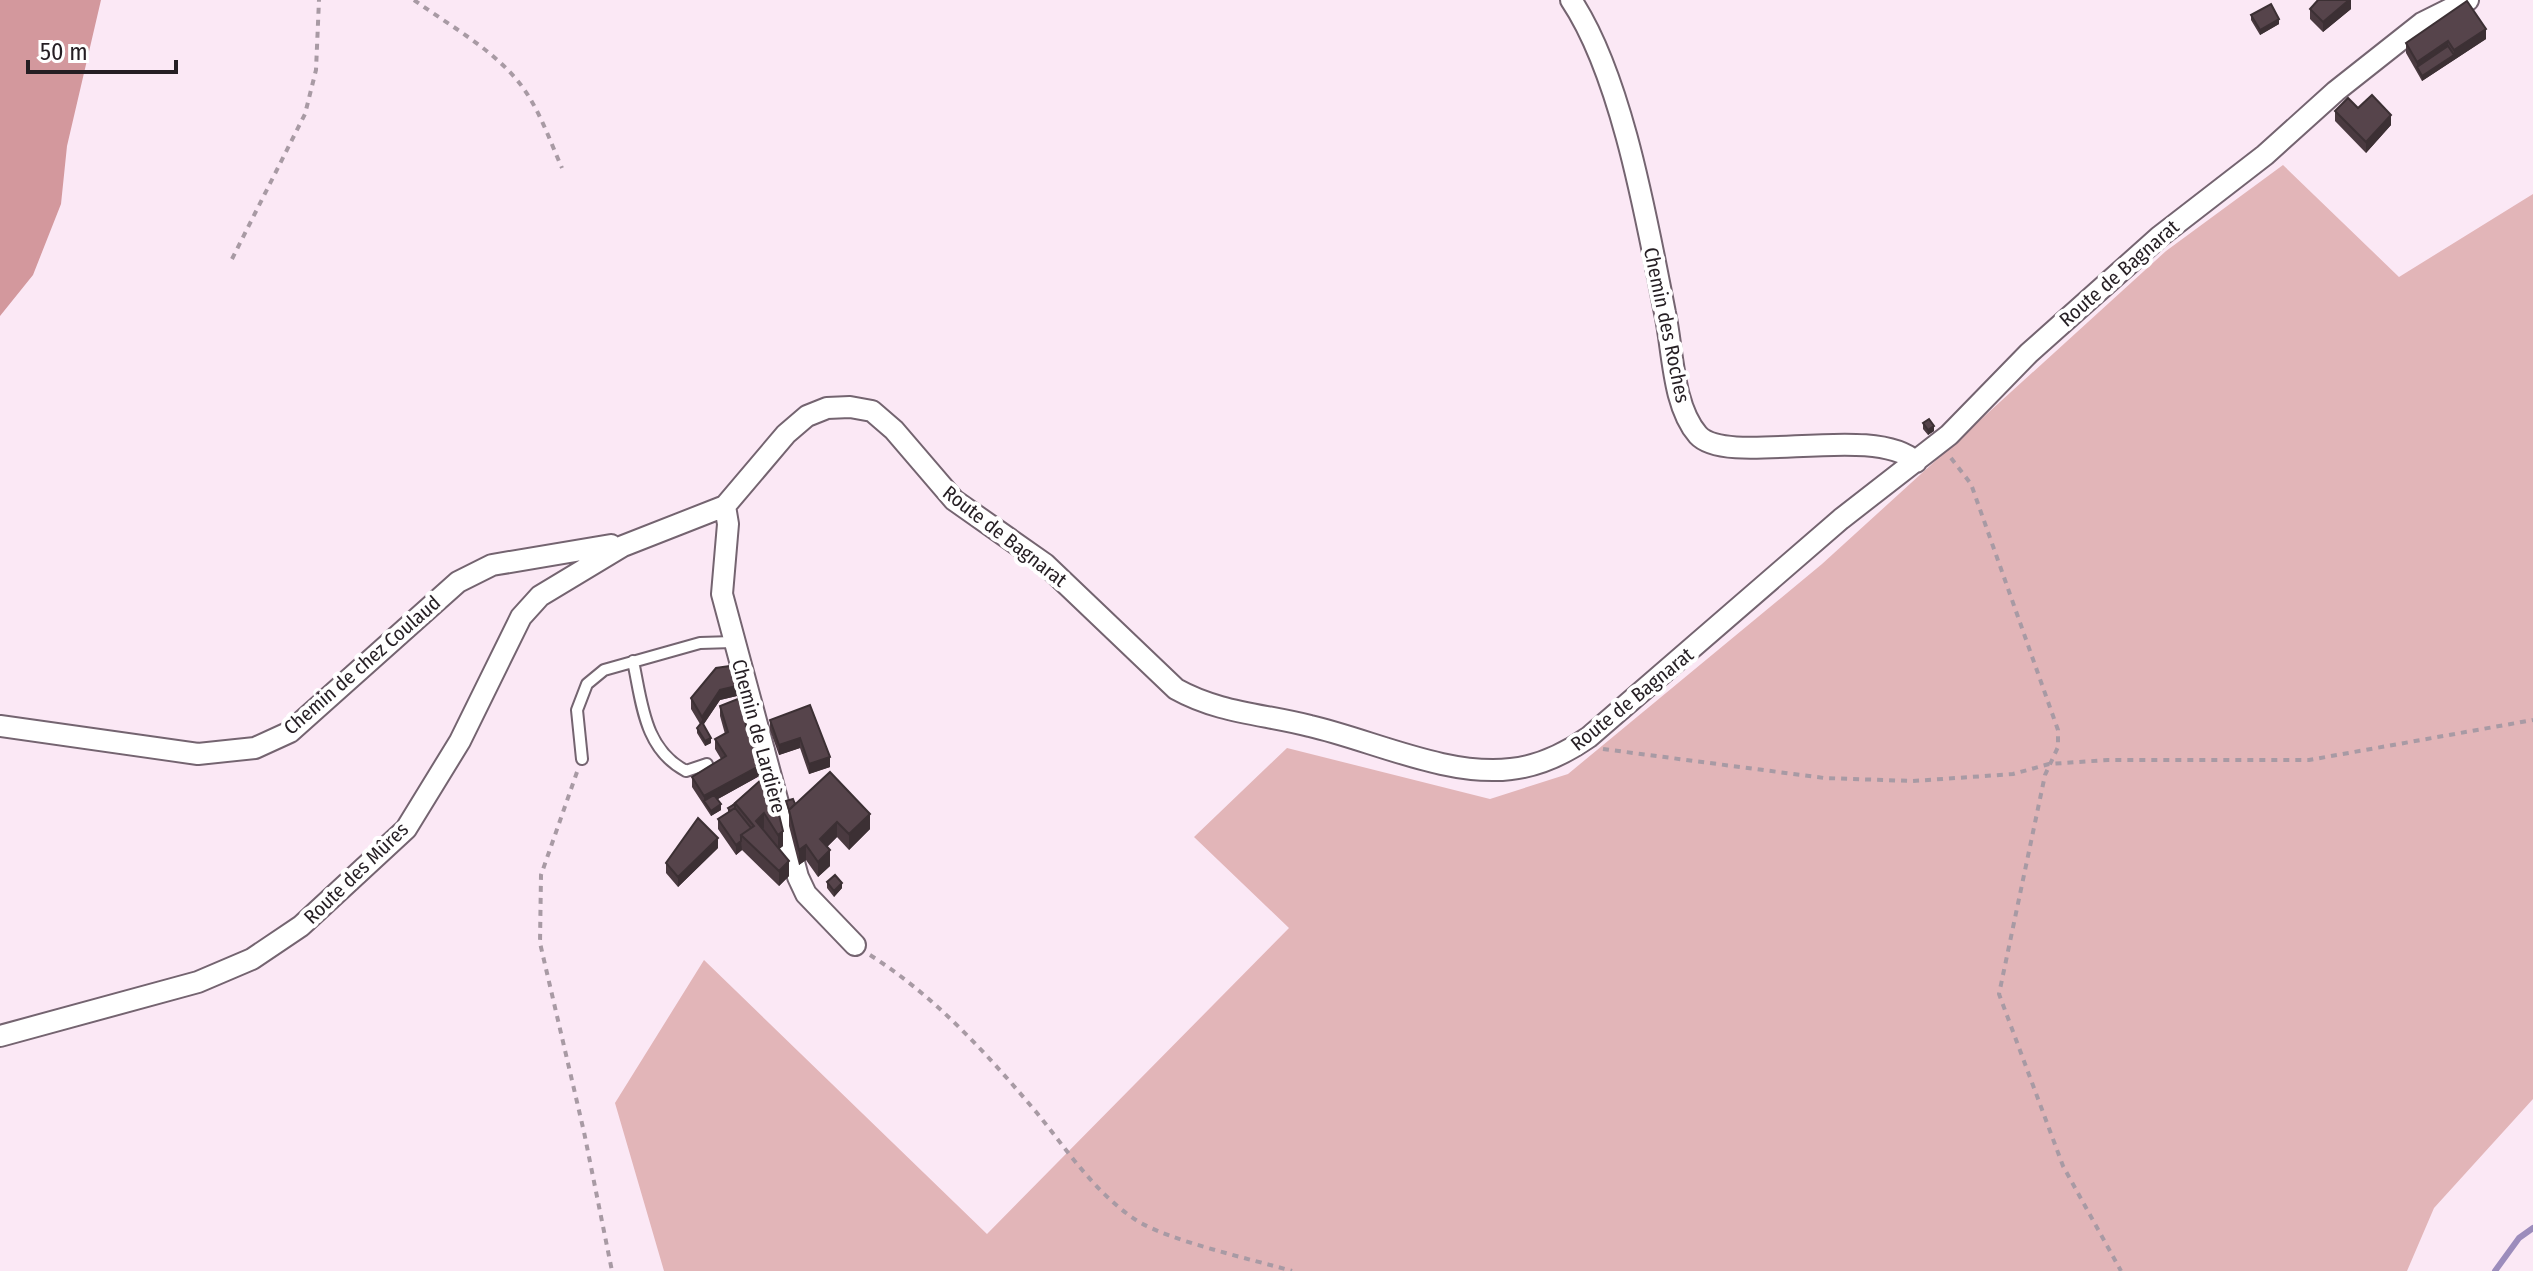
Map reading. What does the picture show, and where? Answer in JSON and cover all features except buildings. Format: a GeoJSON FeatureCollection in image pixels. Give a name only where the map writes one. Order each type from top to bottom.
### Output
{"type":"FeatureCollection","features":[{"type":"Feature","properties":{"kind":"street","name":"Chemin des Roches"},"geometry":{"type":"LineString","coordinates":[[1571,0],[1592,35],[1614,95],[1643,210],[1681,397],[1698,435],[1722,447],[1802,444],[1881,448],[1904,453],[1916,462]]}},
{"type":"Feature","properties":{"kind":"street","name":"Route de Bagnarat"},"geometry":{"type":"LineString","coordinates":[[725,506],[786,434],[807,416],[827,408],[850,407],[872,411],[894,430],[954,500],[1045,564],[1176,689],[1201,703],[1230,712],[1309,725],[1439,762],[1487,770],[1532,765],[1570,750],[1589,737],[1841,519],[1936,445],[2052,332],[2159,237],[2265,155],[2336,91],[2422,23],[2468,0]]}},
{"type":"Feature","properties":{"kind":"street","name":"Route des Mûres"},"geometry":{"type":"LineString","coordinates":[[0,1036],[198,982],[252,959],[301,926],[406,829],[460,741],[521,617],[540,596],[623,546],[725,506]]}},
{"type":"Feature","properties":{"kind":"street","name":"Chemin de Lardière"},"geometry":{"type":"LineString","coordinates":[[725,506],[728,524],[722,594],[798,877],[806,894],[855,945]]}},
{"type":"Feature","properties":{"kind":"street","name":"Chemin de chez Coulaud"},"geometry":{"type":"LineString","coordinates":[[0,726],[198,754],[255,748],[290,732],[458,582],[492,565],[617,544],[623,546]]}},
{"type":"Feature","properties":{"kind":"lane"},"geometry":{"type":"LineString","coordinates":[[582,759],[577,710],[587,684],[604,670],[700,643],[733,642]]}},
{"type":"Feature","properties":{"kind":"lane"},"geometry":{"type":"LineString","coordinates":[[633,661],[645,719],[657,748],[686,771],[707,764]]}},
{"type":"Feature","properties":{"kind":"path"},"geometry":{"type":"LineString","coordinates":[[232,259],[305,114],[316,70],[319,0]]}},
{"type":"Feature","properties":{"kind":"path"},"geometry":{"type":"LineString","coordinates":[[414,0],[490,53],[518,81],[533,104],[562,168]]}},
{"type":"Feature","properties":{"kind":"path"},"geometry":{"type":"LineString","coordinates":[[1936,445],[1964,471],[1971,484],[2058,730],[2058,747],[2049,764],[2002,975],[2001,1002],[2063,1166],[2121,1271]]}},
{"type":"Feature","properties":{"kind":"path"},"geometry":{"type":"LineString","coordinates":[[1589,737],[1608,751],[1866,781],[2013,774],[2049,764],[2162,759],[2309,760],[2533,720]]}},
{"type":"Feature","properties":{"kind":"path"},"geometry":{"type":"LineString","coordinates":[[582,759],[541,875],[540,943],[584,1132],[612,1271]]}},
{"type":"Feature","properties":{"kind":"path"},"geometry":{"type":"LineString","coordinates":[[855,945],[907,979],[938,1005],[999,1068],[1104,1194],[1138,1221],[1292,1271]]}},
{"type":"Feature","properties":{"kind":"shaded area"},"geometry":{"type":"Polygon","coordinates":[[[0,0],[101,0],[67,146],[61,204],[33,275],[0,316],[0,0]]]}},
{"type":"Feature","properties":{"kind":"shaded area"},"geometry":{"type":"Polygon","coordinates":[[[2283,165],[2399,277],[2533,194],[2533,1099],[2434,1208],[2407,1271],[664,1271],[615,1103],[704,960],[987,1234],[1289,928],[1194,837],[1287,748],[1490,799],[1568,774],[1822,564],[2166,251],[2283,165]]]}},
{"type":"Feature","properties":{"kind":"waterway"},"geometry":{"type":"LineString","coordinates":[[2495,1271],[2519,1238],[2533,1228]]}}]}
